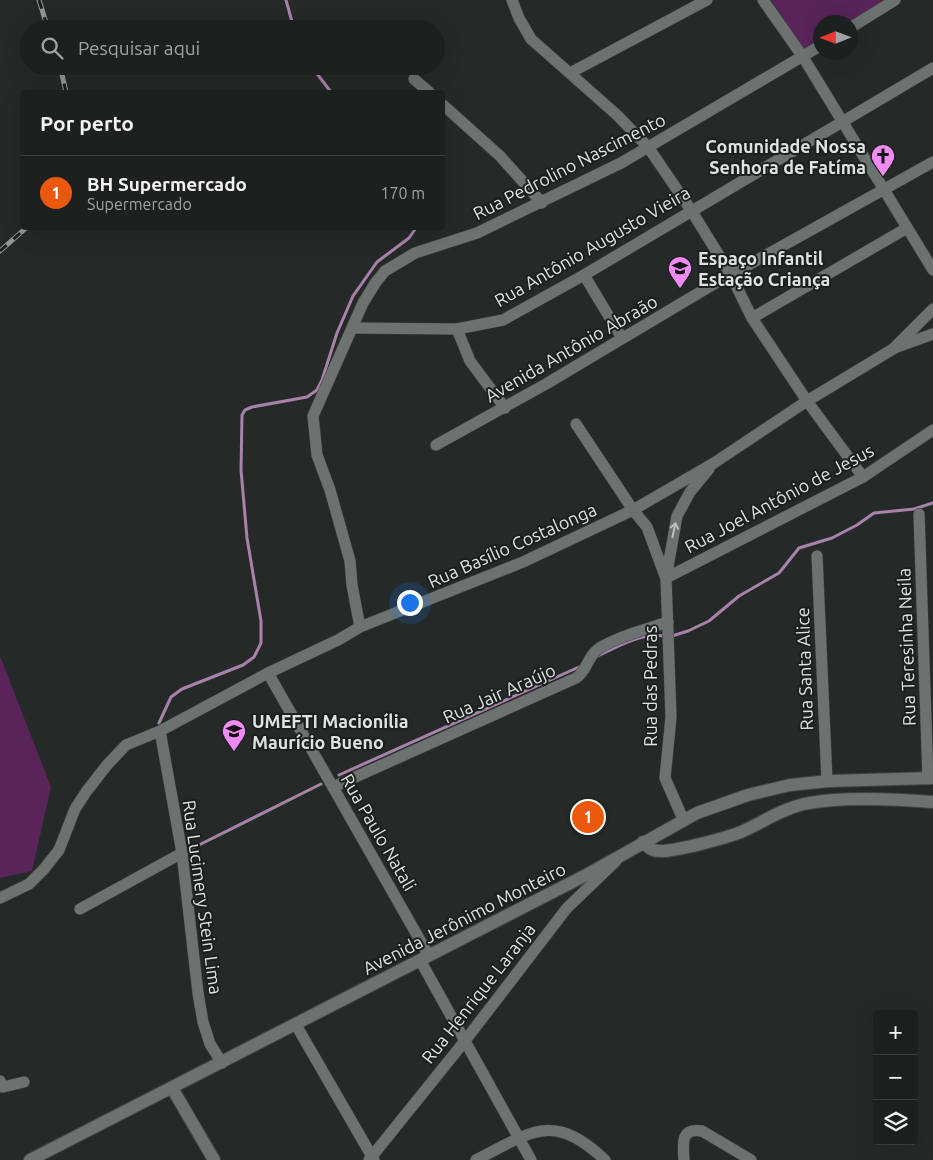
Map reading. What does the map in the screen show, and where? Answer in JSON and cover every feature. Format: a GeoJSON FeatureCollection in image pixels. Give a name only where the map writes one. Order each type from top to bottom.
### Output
{"type":"FeatureCollection","features":[{"type":"Feature","properties":{"kind":"street"},"geometry":{"type":"LineString","coordinates":[[512,0],[518,18],[531,39],[633,130],[648,147],[691,210],[731,275],[752,318],[807,401],[863,477]]}},
{"type":"Feature","properties":{"kind":"street"},"geometry":{"type":"LineString","coordinates":[[570,73],[707,0]]}},
{"type":"Feature","properties":{"kind":"street"},"geometry":{"type":"LineString","coordinates":[[763,0],[804,57],[933,270]]}},
{"type":"Feature","properties":{"kind":"street"},"geometry":{"type":"LineString","coordinates":[[858,23],[895,0]]}},
{"type":"Feature","properties":{"kind":"street","name":"Rua Pedrolino Nascimento"},"geometry":{"type":"LineString","coordinates":[[360,627],[352,585],[350,561],[330,490],[317,455],[313,416],[363,303],[385,271],[416,253],[477,233],[542,203],[648,147],[813,51]]}},
{"type":"Feature","properties":{"kind":"street","name":"Rua Antônio Augusto Vieira"},"geometry":{"type":"LineString","coordinates":[[353,328],[457,329],[503,320],[584,275],[933,68]]}},
{"type":"Feature","properties":{"kind":"street"},"geometry":{"type":"LineString","coordinates":[[414,79],[427,90]]}},
{"type":"Feature","properties":{"kind":"street"},"geometry":{"type":"LineString","coordinates":[[445,107],[500,156],[542,203]]}},
{"type":"Feature","properties":{"kind":"street","name":"Avenida Antônio Abraão"},"geometry":{"type":"LineString","coordinates":[[436,445],[505,408],[731,275],[885,191],[933,162]]}},
{"type":"Feature","properties":{"kind":"street"},"geometry":{"type":"LineString","coordinates":[[752,318],[907,228]]}},
{"type":"Feature","properties":{"kind":"street"},"geometry":{"type":"LineString","coordinates":[[584,275],[622,338]]}},
{"type":"Feature","properties":{"kind":"street","name":"Rua Basílio Costalonga"},"geometry":{"type":"LineString","coordinates":[[0,898],[28,884],[44,869],[58,850],[75,809],[118,753],[135,740],[160,732],[268,673],[338,640],[360,627],[523,562],[633,510],[714,463],[807,401],[893,349],[933,309]]}},
{"type":"Feature","properties":{"kind":"street"},"geometry":{"type":"LineString","coordinates":[[457,329],[470,361],[505,408]]}},
{"type":"Feature","properties":{"kind":"street"},"geometry":{"type":"LineString","coordinates":[[893,349],[933,334]]}},
{"type":"Feature","properties":{"kind":"street","name":"Rua das Pedras"},"geometry":{"type":"LineString","coordinates":[[576,424],[633,510],[647,527],[666,578]]}},
{"type":"Feature","properties":{"kind":"street","name":"Rua Joel Antônio de Jesus"},"geometry":{"type":"LineString","coordinates":[[666,578],[863,477],[933,430]]}},
{"type":"Feature","properties":{"kind":"street","name":"Rua das Pedras"},"geometry":{"type":"LineString","coordinates":[[683,819],[665,778],[671,717],[666,578],[677,516],[690,492],[714,463]]}},
{"type":"Feature","properties":{"kind":"street","name":"Rua Teresinha Neila"},"geometry":{"type":"LineString","coordinates":[[919,514],[928,657],[930,779]]}},
{"type":"Feature","properties":{"kind":"street","name":"Rua Santa Alice"},"geometry":{"type":"LineString","coordinates":[[817,556],[826,781]]}},
{"type":"Feature","properties":{"kind":"street","name":"Rua Jair Araújo"},"geometry":{"type":"LineString","coordinates":[[333,787],[576,678],[583,673],[591,656],[600,648],[668,632]]}},
{"type":"Feature","properties":{"kind":"street","name":"Rua Paulo Natali"},"geometry":{"type":"LineString","coordinates":[[268,673],[333,787],[424,958],[464,1042],[532,1160]]}},
{"type":"Feature","properties":{"kind":"street","name":"Rua Lucimery Stein Lima"},"geometry":{"type":"LineString","coordinates":[[160,732],[182,853],[203,1022],[210,1044],[222,1063]]}},
{"type":"Feature","properties":{"kind":"street","name":"Avenida Jerônimo Monteiro"},"geometry":{"type":"LineString","coordinates":[[30,1160],[296,1025],[622,855],[683,819],[712,807],[769,790],[826,781],[930,779]]}},
{"type":"Feature","properties":{"kind":"street"},"geometry":{"type":"LineString","coordinates":[[643,842],[652,850],[662,851],[720,838],[740,832],[791,808],[814,803],[880,800],[933,802]]}},
{"type":"Feature","properties":{"kind":"street"},"geometry":{"type":"LineString","coordinates":[[80,909],[182,853]]}},
{"type":"Feature","properties":{"kind":"street","name":"Rua Henrique Laranja"},"geometry":{"type":"LineString","coordinates":[[371,1159],[567,908],[622,855]]}},
{"type":"Feature","properties":{"kind":"street"},"geometry":{"type":"LineString","coordinates":[[296,1025],[371,1159]]}},
{"type":"Feature","properties":{"kind":"street"},"geometry":{"type":"LineString","coordinates":[[1,1085],[24,1082]]}},
{"type":"Feature","properties":{"kind":"street"},"geometry":{"type":"LineString","coordinates":[[172,1088],[214,1160]]}},
{"type":"Feature","properties":{"kind":"street"},"geometry":{"type":"LineString","coordinates":[[684,1160],[683,1140],[687,1133],[694,1129],[702,1131],[751,1160]]}},
{"type":"Feature","properties":{"kind":"street"},"geometry":{"type":"LineString","coordinates":[[476,1160],[536,1131],[551,1130],[572,1135],[588,1144],[605,1160]]}},
{"type":"Feature","properties":{"kind":"shaded area"},"geometry":{"type":"Polygon","coordinates":[[[771,0],[888,0],[858,17],[858,15],[813,15],[813,48],[805,53],[771,0]]]}},
{"type":"Feature","properties":{"kind":"shaded area"},"geometry":{"type":"Polygon","coordinates":[[[0,656],[51,787],[32,871],[0,878],[0,656]]]}},
{"type":"Feature","properties":{"kind":"waterway"},"geometry":{"type":"LineString","coordinates":[[286,0],[292,20]]}},
{"type":"Feature","properties":{"kind":"waterway"},"geometry":{"type":"LineString","coordinates":[[318,75],[329,90]]}},
{"type":"Feature","properties":{"kind":"waterway"},"geometry":{"type":"LineString","coordinates":[[159,723],[171,697],[182,689],[243,665],[254,657],[261,643],[261,621],[247,538],[241,470],[242,415],[245,410],[252,407],[307,397],[317,390],[337,333],[353,296],[377,262],[409,238],[415,230]]}},
{"type":"Feature","properties":{"kind":"waterway"},"geometry":{"type":"LineString","coordinates":[[672,636],[709,621],[739,596],[779,573],[799,548],[832,538],[857,525],[874,513],[914,509],[933,503]]}},
{"type":"Feature","properties":{"kind":"waterway"},"geometry":{"type":"LineString","coordinates":[[598,656],[639,638],[665,636]]}},
{"type":"Feature","properties":{"kind":"waterway"},"geometry":{"type":"LineString","coordinates":[[339,775],[579,667]]}},
{"type":"Feature","properties":{"kind":"waterway"},"geometry":{"type":"LineString","coordinates":[[185,852],[321,784]]}},
{"type":"Feature","properties":{"kind":"railway"},"geometry":{"type":"LineString","coordinates":[[39,0],[45,20]]}},
{"type":"Feature","properties":{"kind":"railway"},"geometry":{"type":"LineString","coordinates":[[62,75],[66,90]]}},
{"type":"Feature","properties":{"kind":"railway"},"geometry":{"type":"LineString","coordinates":[[0,251],[24,230]]}},
{"type":"Feature","properties":{"kind":"place","name":"Comunidade Nossa Senhora de Fatíma"},"geometry":{"type":"Point","coordinates":[883,177]}},
{"type":"Feature","properties":{"kind":"place","name":"Espaço Infantil Estação Criança"},"geometry":{"type":"Point","coordinates":[680,289]}},
{"type":"Feature","properties":{"kind":"place","name":"UMEFTI Macionília Maurício Bueno"},"geometry":{"type":"Point","coordinates":[234,752]}},
{"type":"Feature","properties":{"kind":"place","name":"BH Supermercado"},"geometry":{"type":"Point","coordinates":[588,817]}}]}
